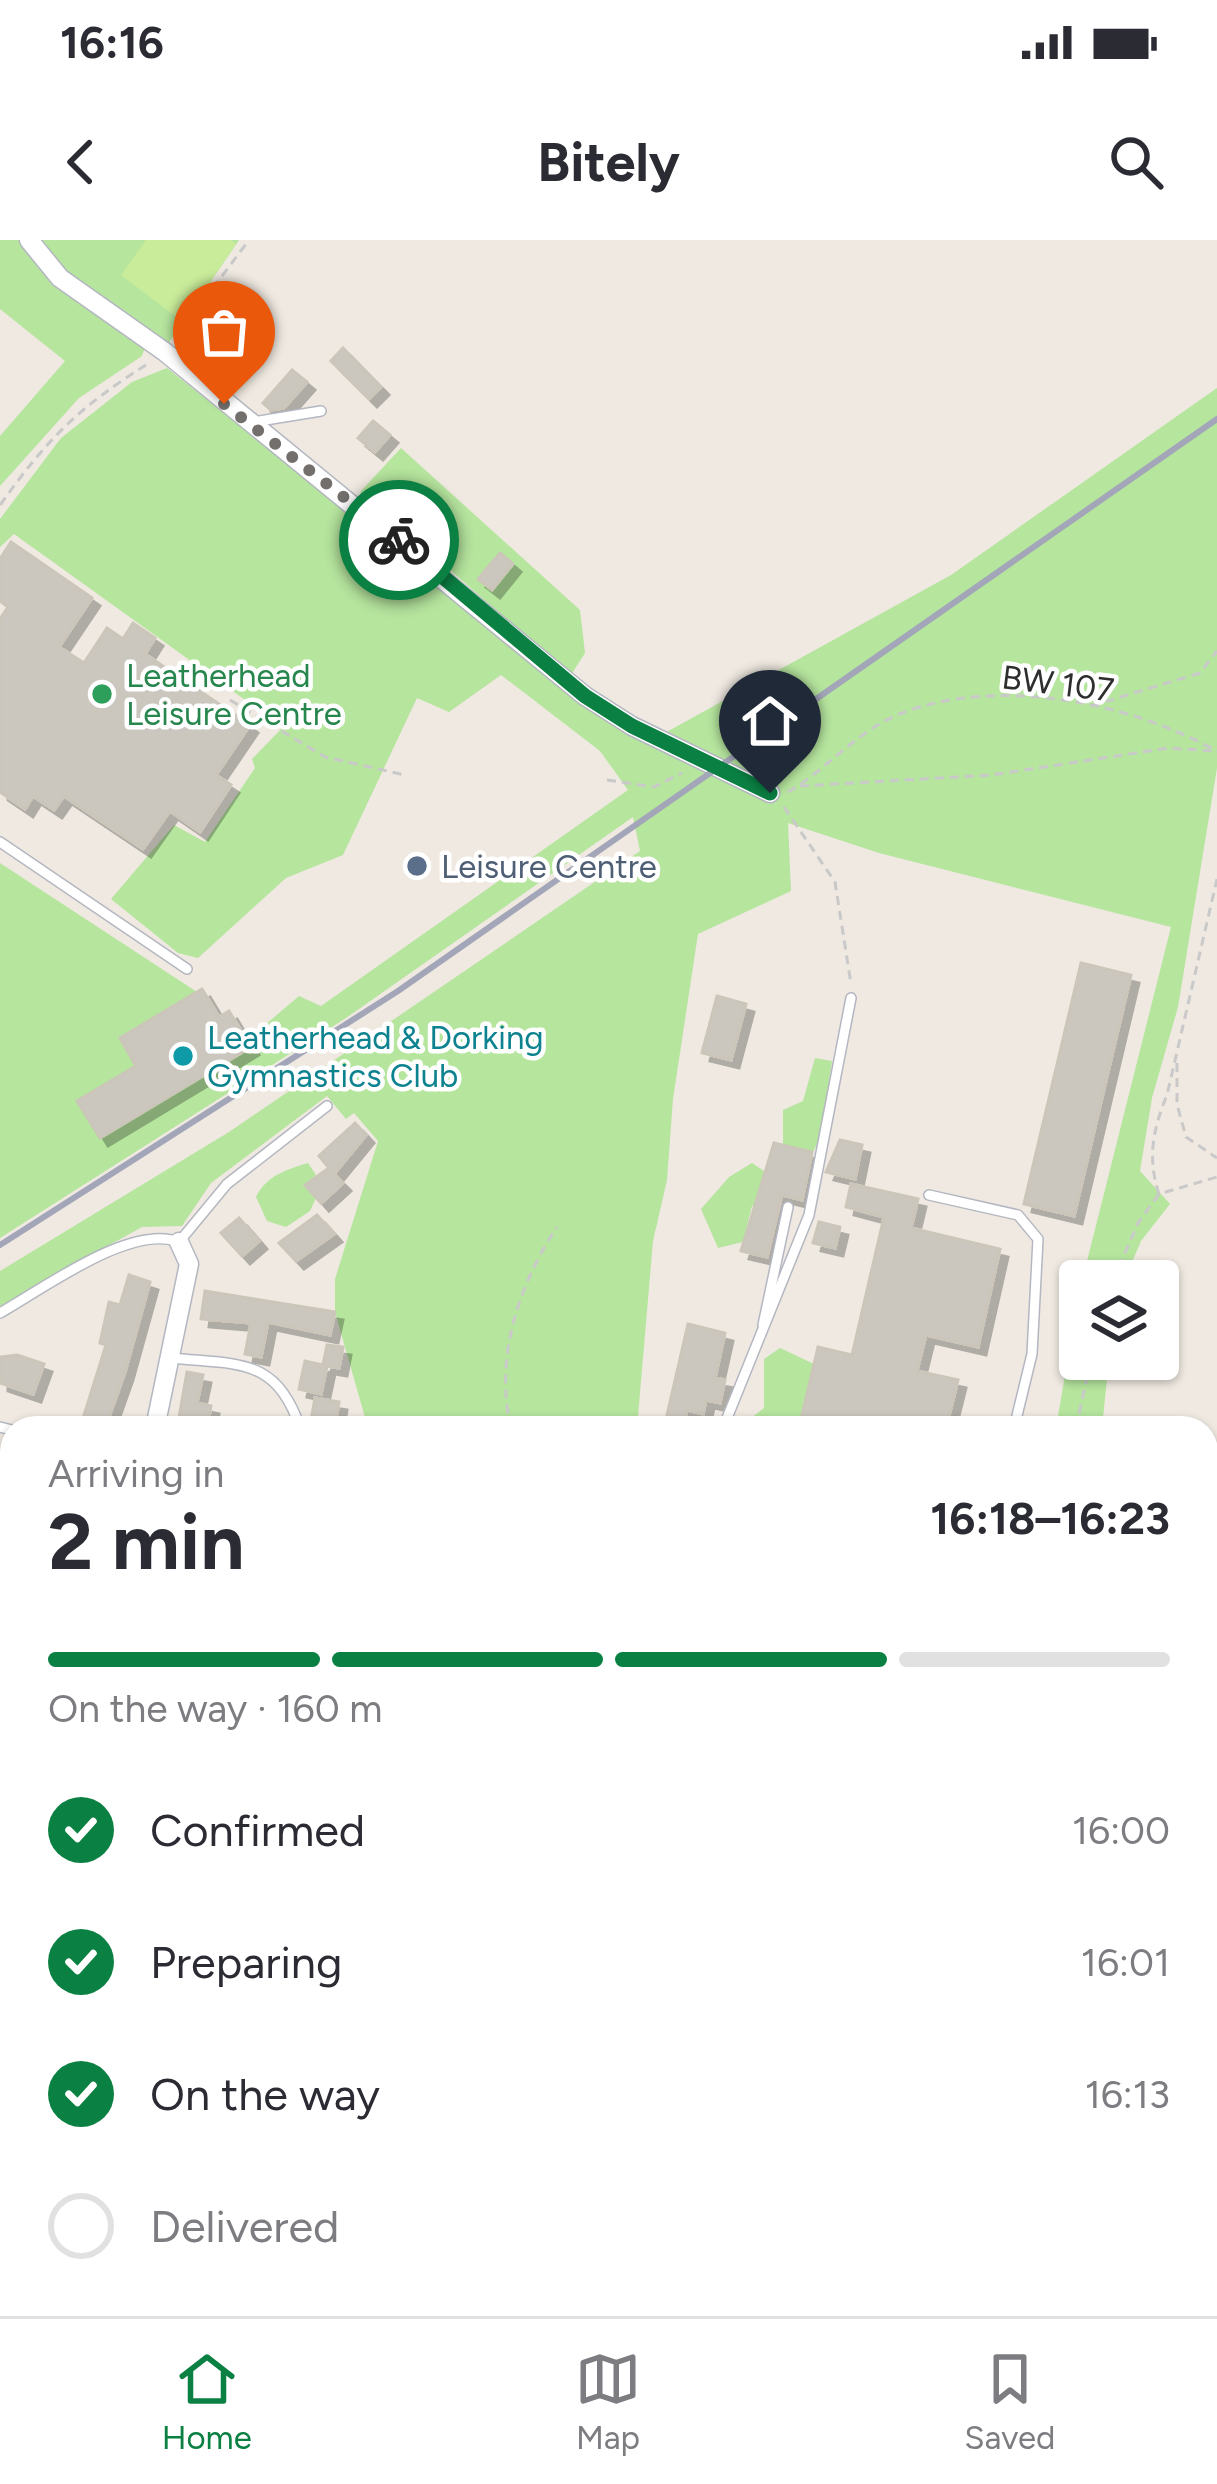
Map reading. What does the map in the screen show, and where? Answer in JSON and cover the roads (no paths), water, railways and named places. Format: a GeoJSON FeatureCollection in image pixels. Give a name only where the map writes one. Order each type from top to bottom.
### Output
{"type":"FeatureCollection","features":[{"type":"Feature","properties":{"kind":"street"},"geometry":{"type":"LineString","coordinates":[[28,240],[60,278],[165,352],[431,565],[585,696],[770,793]]}},
{"type":"Feature","properties":{"kind":"street"},"geometry":{"type":"LineString","coordinates":[[158,1416],[189,1264],[179,1242]]}},
{"type":"Feature","properties":{"kind":"lane"},"geometry":{"type":"LineString","coordinates":[[248,422],[321,411]]}},
{"type":"Feature","properties":{"kind":"lane"},"geometry":{"type":"LineString","coordinates":[[0,842],[187,969]]}},
{"type":"Feature","properties":{"kind":"lane"},"geometry":{"type":"LineString","coordinates":[[728,1416],[808,1215],[851,998]]}},
{"type":"Feature","properties":{"kind":"lane"},"geometry":{"type":"LineString","coordinates":[[0,1313],[109,1252],[148,1237],[179,1242],[226,1184],[327,1106]]}},
{"type":"Feature","properties":{"kind":"lane"},"geometry":{"type":"LineString","coordinates":[[928,1196],[1018,1215],[1038,1239],[1032,1354],[1017,1416]]}},
{"type":"Feature","properties":{"kind":"lane"},"geometry":{"type":"LineString","coordinates":[[759,1347],[788,1207]]}},
{"type":"Feature","properties":{"kind":"lane"},"geometry":{"type":"LineString","coordinates":[[170,1358],[254,1367],[280,1382],[295,1416]]}},
{"type":"Feature","properties":{"kind":"railway"},"geometry":{"type":"LineString","coordinates":[[0,1245],[398,991],[1217,419]]}},
{"type":"Feature","properties":{"kind":"place","name":"Leatherhead Leisure Centre"},"geometry":{"type":"Point","coordinates":[102,694]}},
{"type":"Feature","properties":{"kind":"place","name":"Leisure Centre"},"geometry":{"type":"Point","coordinates":[417,866]}},
{"type":"Feature","properties":{"kind":"place","name":"Leatherhead & Dorking Gymnastics Club"},"geometry":{"type":"Point","coordinates":[183,1056]}}]}
